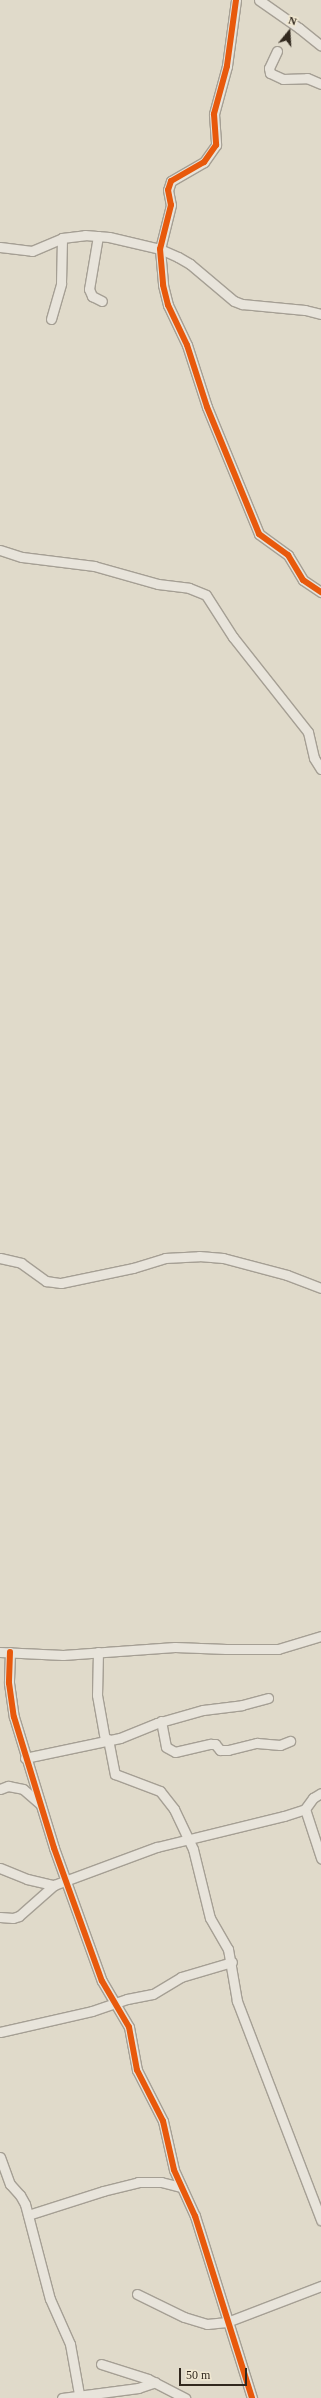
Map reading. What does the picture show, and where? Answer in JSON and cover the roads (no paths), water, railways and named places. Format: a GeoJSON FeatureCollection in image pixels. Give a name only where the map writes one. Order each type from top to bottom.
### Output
{"type":"FeatureCollection","features":[{"type":"Feature","properties":{"kind":"street"},"geometry":{"type":"LineString","coordinates":[[236,0],[227,66],[214,114],[216,145],[204,162],[171,181],[168,190],[170,210],[160,250],[163,285],[168,305],[187,345],[207,407],[259,534],[288,555],[303,580],[321,592]]}},
{"type":"Feature","properties":{"kind":"street"},"geometry":{"type":"LineString","coordinates":[[259,0],[300,28],[321,46]]}},
{"type":"Feature","properties":{"kind":"street"},"geometry":{"type":"LineString","coordinates":[[277,50],[269,68],[270,73],[283,80],[307,78],[321,84]]}},
{"type":"Feature","properties":{"kind":"street"},"geometry":{"type":"LineString","coordinates":[[0,246],[32,251],[62,238],[82,235],[98,236],[160,250],[190,264],[234,301],[242,304],[305,310],[321,314]]}},
{"type":"Feature","properties":{"kind":"street"},"geometry":{"type":"LineString","coordinates":[[98,236],[89,289],[92,296],[102,302]]}},
{"type":"Feature","properties":{"kind":"street"},"geometry":{"type":"LineString","coordinates":[[51,319],[61,282],[62,238]]}},
{"type":"Feature","properties":{"kind":"street"},"geometry":{"type":"LineString","coordinates":[[0,550],[22,557],[88,564],[158,584],[189,588],[206,595],[233,637],[308,732],[314,758],[321,769]]}},
{"type":"Feature","properties":{"kind":"street"},"geometry":{"type":"LineString","coordinates":[[0,1258],[21,1263],[46,1281],[61,1283],[133,1268],[165,1258],[199,1256],[223,1258],[287,1275],[321,1288]]}},
{"type":"Feature","properties":{"kind":"street"},"geometry":{"type":"LineString","coordinates":[[0,1652],[64,1655],[191,1646],[226,1649],[278,1649],[321,1636]]}},
{"type":"Feature","properties":{"kind":"street"},"geometry":{"type":"LineString","coordinates":[[10,1652],[11,1699],[25,1758],[65,1881],[102,1981],[115,2005],[123,2014],[129,2026],[137,2070],[163,2121],[174,2170],[195,2216],[252,2398]]}},
{"type":"Feature","properties":{"kind":"street"},"geometry":{"type":"LineString","coordinates":[[98,1652],[97,1695],[115,1774],[160,1791],[174,1809],[197,1860],[210,1918],[228,1950],[232,1962],[237,2001],[321,2220]]}},
{"type":"Feature","properties":{"kind":"street"},"geometry":{"type":"LineString","coordinates":[[25,1758],[106,1739],[120,1738],[161,1721],[203,1710],[242,1705],[268,1698]]}},
{"type":"Feature","properties":{"kind":"street"},"geometry":{"type":"LineString","coordinates":[[161,1721],[166,1747],[175,1752],[211,1744],[215,1744],[220,1750],[228,1750],[257,1743],[280,1745],[290,1742]]}},
{"type":"Feature","properties":{"kind":"street"},"geometry":{"type":"LineString","coordinates":[[0,1788],[8,1786],[23,1789],[41,1806]]}},
{"type":"Feature","properties":{"kind":"street"},"geometry":{"type":"LineString","coordinates":[[0,1917],[13,1918],[19,1916],[54,1885],[157,1847],[235,1827],[268,1821],[305,1809],[313,1798],[321,1793]]}},
{"type":"Feature","properties":{"kind":"street"},"geometry":{"type":"LineString","coordinates":[[305,1809],[321,1858]]}},
{"type":"Feature","properties":{"kind":"street"},"geometry":{"type":"LineString","coordinates":[[0,1868],[27,1879],[54,1885]]}},
{"type":"Feature","properties":{"kind":"street"},"geometry":{"type":"LineString","coordinates":[[0,2032],[115,2005],[158,1992],[181,1977],[232,1962]]}},
{"type":"Feature","properties":{"kind":"street"},"geometry":{"type":"LineString","coordinates":[[0,2157],[10,2184],[22,2198],[28,2215],[50,2298],[70,2344],[79,2394]]}},
{"type":"Feature","properties":{"kind":"street"},"geometry":{"type":"LineString","coordinates":[[28,2215],[103,2191],[138,2182],[161,2182],[181,2187]]}},
{"type":"Feature","properties":{"kind":"street"},"geometry":{"type":"LineString","coordinates":[[137,2294],[196,2322],[207,2324],[227,2322],[321,2286]]}},
{"type":"Feature","properties":{"kind":"street"},"geometry":{"type":"LineString","coordinates":[[101,2364],[155,2382],[185,2398]]}},
{"type":"Feature","properties":{"kind":"street"},"geometry":{"type":"LineString","coordinates":[[62,2398],[79,2394],[138,2388],[155,2382]]}}]}
